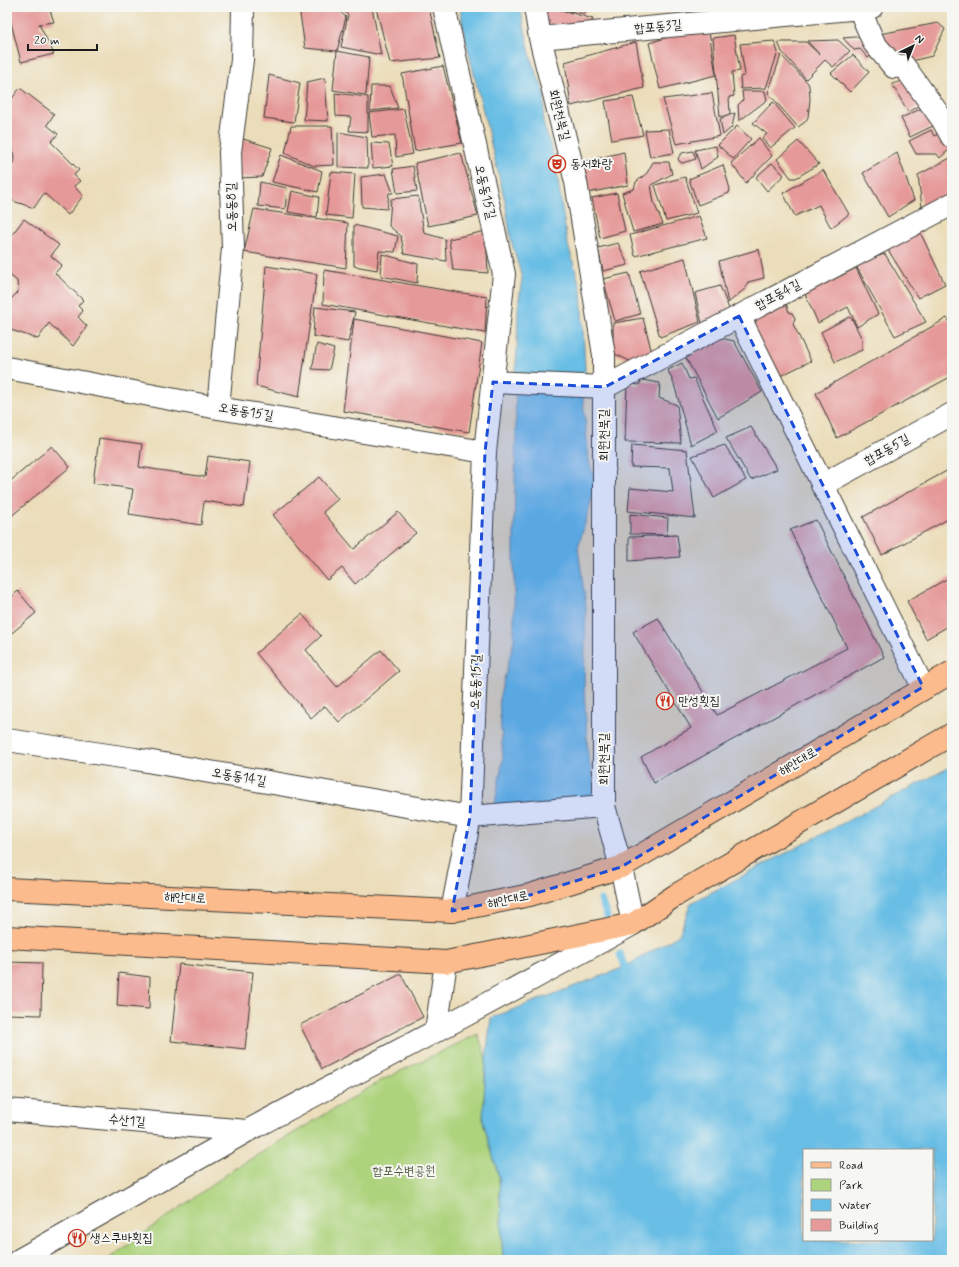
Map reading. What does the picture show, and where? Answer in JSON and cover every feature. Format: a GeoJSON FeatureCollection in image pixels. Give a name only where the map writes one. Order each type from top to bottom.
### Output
{"type":"FeatureCollection","features":[{"type":"Feature","properties":{"kind":"main road","name":"해안대로"},"geometry":{"type":"LineString","coordinates":[[7,890],[452,911],[530,895],[621,867],[923,687],[952,672]]}},
{"type":"Feature","properties":{"kind":"main road"},"geometry":{"type":"LineString","coordinates":[[7,937],[446,962],[633,924],[676,895],[952,734]]}},
{"type":"Feature","properties":{"kind":"street","name":"오동동8길"},"geometry":{"type":"LineString","coordinates":[[218,408],[233,248],[230,152],[242,60],[243,7]]}},
{"type":"Feature","properties":{"kind":"street","name":"오동동15길"},"geometry":{"type":"LineString","coordinates":[[444,7],[504,274],[485,452],[470,817],[452,911]]}},
{"type":"Feature","properties":{"kind":"street","name":"회원천북길"},"geometry":{"type":"LineString","coordinates":[[535,7],[540,38],[576,182],[604,355],[604,806],[621,867],[633,924]]}},
{"type":"Feature","properties":{"kind":"street"},"geometry":{"type":"LineString","coordinates":[[865,8],[874,43],[894,67],[904,66],[942,119],[952,137]]}},
{"type":"Feature","properties":{"kind":"street","name":"합포동3길"},"geometry":{"type":"LineString","coordinates":[[540,38],[865,8]]}},
{"type":"Feature","properties":{"kind":"street","name":"합포동4길"},"geometry":{"type":"LineString","coordinates":[[604,387],[952,204]]}},
{"type":"Feature","properties":{"kind":"street"},"geometry":{"type":"LineString","coordinates":[[739,316],[923,687]]}},
{"type":"Feature","properties":{"kind":"street","name":"오동동15길"},"geometry":{"type":"LineString","coordinates":[[7,368],[218,408],[485,452]]}},
{"type":"Feature","properties":{"kind":"street"},"geometry":{"type":"LineString","coordinates":[[493,382],[604,387]]}},
{"type":"Feature","properties":{"kind":"street","name":"합포동5길"},"geometry":{"type":"LineString","coordinates":[[822,485],[952,414]]}},
{"type":"Feature","properties":{"kind":"street","name":"오동동14길"},"geometry":{"type":"LineString","coordinates":[[7,740],[135,759],[470,817],[604,806]]}},
{"type":"Feature","properties":{"kind":"street"},"geometry":{"type":"LineString","coordinates":[[18,1260],[247,1131],[633,924]]}},
{"type":"Feature","properties":{"kind":"street"},"geometry":{"type":"LineString","coordinates":[[436,1031],[446,962]]}},
{"type":"Feature","properties":{"kind":"street","name":"수산1길"},"geometry":{"type":"LineString","coordinates":[[7,1110],[247,1131]]}},
{"type":"Feature","properties":{"kind":"highlighted area"},"geometry":{"type":"Polygon","coordinates":[[[739,316],[923,687],[621,867],[530,895],[452,911],[470,817],[485,452],[493,382],[605,387],[739,316]]]}},
{"type":"Feature","properties":{"kind":"green space","name":"합포수변공원"},"geometry":{"type":"Polygon","coordinates":[[[478,1034],[486,1058],[483,1121],[499,1177],[503,1260],[107,1260],[234,1169],[382,1080],[478,1034]]]}},
{"type":"Feature","properties":{"kind":"water"},"geometry":{"type":"Polygon","coordinates":[[[460,7],[520,7],[532,63],[545,94],[543,122],[555,161],[567,241],[581,290],[585,368],[583,398],[589,461],[596,484],[578,548],[586,607],[584,687],[588,756],[600,806],[493,815],[503,758],[499,699],[514,640],[516,431],[515,378],[518,308],[522,278],[511,240],[505,201],[464,33],[460,7]]]}},
{"type":"Feature","properties":{"kind":"water"},"geometry":{"type":"Polygon","coordinates":[[[952,766],[952,1260],[503,1260],[499,1177],[483,1121],[486,1058],[491,1018],[625,967],[679,935],[691,903],[952,766]]]}},
{"type":"Feature","properties":{"kind":"building"},"geometry":{"type":"Polygon","coordinates":[[[7,7],[49,7],[54,22],[39,24],[54,54],[21,62],[7,7]]]}},
{"type":"Feature","properties":{"kind":"building"},"geometry":{"type":"Polygon","coordinates":[[[299,7],[334,7],[346,17],[337,51],[305,48],[299,7]]]}},
{"type":"Feature","properties":{"kind":"building"},"geometry":{"type":"Polygon","coordinates":[[[339,7],[372,7],[381,55],[341,47],[348,15],[339,7]]]}},
{"type":"Feature","properties":{"kind":"building"},"geometry":{"type":"Polygon","coordinates":[[[429,7],[440,58],[390,63],[376,8],[429,7]]]}},
{"type":"Feature","properties":{"kind":"building"},"geometry":{"type":"Polygon","coordinates":[[[548,7],[586,7],[585,14],[558,9],[593,19],[586,31],[546,34],[544,12],[548,7]]]}},
{"type":"Feature","properties":{"kind":"building"},"geometry":{"type":"Polygon","coordinates":[[[588,7],[606,7],[604,10],[588,10],[588,7]]]}},
{"type":"Feature","properties":{"kind":"building"},"geometry":{"type":"Polygon","coordinates":[[[710,7],[756,7],[712,18],[710,7]]]}},
{"type":"Feature","properties":{"kind":"building"},"geometry":{"type":"Polygon","coordinates":[[[938,23],[945,29],[932,56],[895,65],[874,35],[938,23]]]}},
{"type":"Feature","properties":{"kind":"building"},"geometry":{"type":"Polygon","coordinates":[[[708,25],[716,75],[660,89],[649,43],[708,25]]]}},
{"type":"Feature","properties":{"kind":"building"},"geometry":{"type":"Polygon","coordinates":[[[734,35],[740,71],[732,72],[734,96],[729,97],[730,114],[720,117],[713,38],[734,35]]]}},
{"type":"Feature","properties":{"kind":"building"},"geometry":{"type":"Polygon","coordinates":[[[867,36],[877,50],[868,58],[860,49],[854,50],[843,38],[867,36]]]}},
{"type":"Feature","properties":{"kind":"building"},"geometry":{"type":"Polygon","coordinates":[[[838,40],[850,51],[833,67],[825,60],[806,79],[782,52],[778,42],[806,42],[820,55],[807,41],[838,40]]]}},
{"type":"Feature","properties":{"kind":"building"},"geometry":{"type":"Polygon","coordinates":[[[774,41],[778,52],[766,88],[741,89],[740,77],[745,75],[740,44],[774,41]]]}},
{"type":"Feature","properties":{"kind":"building"},"geometry":{"type":"Polygon","coordinates":[[[636,42],[644,88],[571,106],[565,62],[636,42]]]}},
{"type":"Feature","properties":{"kind":"building"},"geometry":{"type":"Polygon","coordinates":[[[337,51],[369,57],[366,95],[333,90],[337,51]]]}},
{"type":"Feature","properties":{"kind":"building"},"geometry":{"type":"Polygon","coordinates":[[[781,55],[808,83],[809,86],[810,99],[808,117],[805,122],[798,127],[768,93],[781,55]]]}},
{"type":"Feature","properties":{"kind":"building"},"geometry":{"type":"Polygon","coordinates":[[[853,55],[869,72],[850,92],[831,73],[853,55]]]}},
{"type":"Feature","properties":{"kind":"building"},"geometry":{"type":"Polygon","coordinates":[[[443,66],[462,143],[415,151],[402,74],[443,66]]]}},
{"type":"Feature","properties":{"kind":"building"},"geometry":{"type":"Polygon","coordinates":[[[269,75],[300,83],[294,122],[264,118],[269,75]]]}},
{"type":"Feature","properties":{"kind":"building"},"geometry":{"type":"Polygon","coordinates":[[[325,78],[328,121],[304,120],[307,82],[325,78]]]}},
{"type":"Feature","properties":{"kind":"building"},"geometry":{"type":"Polygon","coordinates":[[[909,79],[923,104],[908,112],[892,84],[909,79]]]}},
{"type":"Feature","properties":{"kind":"building"},"geometry":{"type":"Polygon","coordinates":[[[371,86],[390,86],[398,108],[370,111],[371,86]]]}},
{"type":"Feature","properties":{"kind":"building"},"geometry":{"type":"Polygon","coordinates":[[[20,88],[54,114],[47,125],[58,134],[51,142],[79,170],[74,175],[80,181],[74,186],[83,196],[68,215],[44,193],[34,208],[7,199],[7,168],[14,162],[13,150],[7,146],[7,105],[20,88]]]}},
{"type":"Feature","properties":{"kind":"building"},"geometry":{"type":"Polygon","coordinates":[[[742,91],[765,91],[767,100],[739,121],[738,105],[743,100],[742,91]]]}},
{"type":"Feature","properties":{"kind":"building"},"geometry":{"type":"Polygon","coordinates":[[[335,93],[368,97],[368,132],[349,131],[351,117],[336,116],[335,93]]]}},
{"type":"Feature","properties":{"kind":"building"},"geometry":{"type":"Polygon","coordinates":[[[712,93],[720,136],[676,144],[663,99],[712,93]]]}},
{"type":"Feature","properties":{"kind":"building"},"geometry":{"type":"Polygon","coordinates":[[[633,97],[643,135],[612,140],[605,101],[633,97]]]}},
{"type":"Feature","properties":{"kind":"building"},"geometry":{"type":"Polygon","coordinates":[[[773,102],[795,128],[770,148],[762,138],[767,134],[753,123],[773,102]]]}},
{"type":"Feature","properties":{"kind":"building"},"geometry":{"type":"Polygon","coordinates":[[[929,105],[939,123],[910,137],[901,118],[929,105]]]}},
{"type":"Feature","properties":{"kind":"building"},"geometry":{"type":"Polygon","coordinates":[[[404,109],[413,154],[396,157],[395,135],[372,137],[369,113],[404,109]]]}},
{"type":"Feature","properties":{"kind":"building"},"geometry":{"type":"Polygon","coordinates":[[[735,113],[732,127],[723,135],[720,119],[735,113]]]}},
{"type":"Feature","properties":{"kind":"building"},"geometry":{"type":"Polygon","coordinates":[[[291,126],[332,126],[334,165],[314,166],[285,153],[291,126]]]}},
{"type":"Feature","properties":{"kind":"building"},"geometry":{"type":"Polygon","coordinates":[[[737,126],[751,139],[733,159],[718,145],[737,126]]]}},
{"type":"Feature","properties":{"kind":"building"},"geometry":{"type":"Polygon","coordinates":[[[669,129],[674,153],[650,157],[645,130],[669,129]]]}},
{"type":"Feature","properties":{"kind":"building"},"geometry":{"type":"Polygon","coordinates":[[[931,130],[934,136],[942,132],[952,147],[940,158],[937,154],[916,154],[909,141],[931,130]]]}},
{"type":"Feature","properties":{"kind":"building"},"geometry":{"type":"Polygon","coordinates":[[[338,132],[367,137],[368,168],[338,167],[338,132]]]}},
{"type":"Feature","properties":{"kind":"building"},"geometry":{"type":"Polygon","coordinates":[[[240,138],[272,148],[262,177],[238,178],[240,138]]]}},
{"type":"Feature","properties":{"kind":"building"},"geometry":{"type":"Polygon","coordinates":[[[759,138],[772,156],[746,183],[731,163],[759,138]]]}},
{"type":"Feature","properties":{"kind":"building"},"geometry":{"type":"Polygon","coordinates":[[[798,141],[819,164],[796,178],[791,178],[777,159],[798,141]]]}},
{"type":"Feature","properties":{"kind":"building"},"geometry":{"type":"Polygon","coordinates":[[[371,143],[389,144],[393,166],[373,168],[371,143]]]}},
{"type":"Feature","properties":{"kind":"building"},"geometry":{"type":"Polygon","coordinates":[[[716,146],[718,157],[701,169],[695,150],[716,146]]]}},
{"type":"Feature","properties":{"kind":"building"},"geometry":{"type":"Polygon","coordinates":[[[693,151],[696,159],[682,163],[679,161],[678,158],[682,153],[693,151]]]}},
{"type":"Feature","properties":{"kind":"building"},"geometry":{"type":"Polygon","coordinates":[[[624,152],[628,185],[587,193],[582,162],[624,152]]]}},
{"type":"Feature","properties":{"kind":"building"},"geometry":{"type":"Polygon","coordinates":[[[461,153],[478,216],[428,226],[415,163],[461,153]]]}},
{"type":"Feature","properties":{"kind":"building"},"geometry":{"type":"Polygon","coordinates":[[[897,153],[914,200],[888,217],[863,173],[897,153]]]}},
{"type":"Feature","properties":{"kind":"building"},"geometry":{"type":"Polygon","coordinates":[[[281,155],[322,171],[318,192],[272,182],[281,155]]]}},
{"type":"Feature","properties":{"kind":"building"},"geometry":{"type":"Polygon","coordinates":[[[952,157],[952,192],[922,207],[918,175],[952,157]]]}},
{"type":"Feature","properties":{"kind":"building"},"geometry":{"type":"Polygon","coordinates":[[[653,162],[669,162],[672,174],[651,185],[654,203],[663,224],[633,232],[622,193],[634,189],[636,182],[647,173],[653,162]]]}},
{"type":"Feature","properties":{"kind":"building"},"geometry":{"type":"Polygon","coordinates":[[[772,163],[784,175],[767,191],[756,177],[772,163]]]}},
{"type":"Feature","properties":{"kind":"building"},"geometry":{"type":"Polygon","coordinates":[[[723,165],[730,189],[729,193],[698,205],[689,179],[723,165]]]}},
{"type":"Feature","properties":{"kind":"building"},"geometry":{"type":"Polygon","coordinates":[[[413,166],[417,191],[397,193],[393,169],[413,166]]]}},
{"type":"Feature","properties":{"kind":"building"},"geometry":{"type":"Polygon","coordinates":[[[823,170],[849,214],[831,228],[819,205],[795,216],[783,193],[823,170]]]}},
{"type":"Feature","properties":{"kind":"building"},"geometry":{"type":"Polygon","coordinates":[[[331,172],[355,174],[352,218],[326,215],[331,172]]]}},
{"type":"Feature","properties":{"kind":"building"},"geometry":{"type":"Polygon","coordinates":[[[386,174],[393,193],[389,193],[387,209],[362,207],[361,177],[386,174]]]}},
{"type":"Feature","properties":{"kind":"building"},"geometry":{"type":"Polygon","coordinates":[[[685,177],[697,213],[666,221],[655,185],[685,177]]]}},
{"type":"Feature","properties":{"kind":"building"},"geometry":{"type":"Polygon","coordinates":[[[260,182],[287,188],[285,209],[258,206],[260,182]]]}},
{"type":"Feature","properties":{"kind":"building"},"geometry":{"type":"Polygon","coordinates":[[[292,191],[319,197],[317,217],[288,212],[292,191]]]}},
{"type":"Feature","properties":{"kind":"building"},"geometry":{"type":"Polygon","coordinates":[[[617,193],[625,231],[600,238],[592,198],[617,193]]]}},
{"type":"Feature","properties":{"kind":"building"},"geometry":{"type":"Polygon","coordinates":[[[418,196],[424,233],[445,239],[446,261],[404,254],[401,236],[389,226],[391,199],[418,196]]]}},
{"type":"Feature","properties":{"kind":"building"},"geometry":{"type":"Polygon","coordinates":[[[254,209],[348,223],[346,268],[244,252],[254,209]]]}},
{"type":"Feature","properties":{"kind":"building"},"geometry":{"type":"Polygon","coordinates":[[[699,216],[707,238],[635,256],[630,235],[699,216]]]}},
{"type":"Feature","properties":{"kind":"building"},"geometry":{"type":"Polygon","coordinates":[[[24,219],[59,245],[51,256],[62,265],[55,273],[83,300],[78,306],[83,311],[78,317],[87,326],[73,346],[49,323],[38,339],[11,330],[7,323],[7,303],[18,292],[17,281],[7,273],[7,241],[24,219]]]}},
{"type":"Feature","properties":{"kind":"building"},"geometry":{"type":"Polygon","coordinates":[[[354,225],[398,236],[395,252],[379,251],[377,270],[354,266],[354,225]]]}},
{"type":"Feature","properties":{"kind":"building"},"geometry":{"type":"Polygon","coordinates":[[[918,228],[945,284],[918,298],[885,245],[918,228]]]}},
{"type":"Feature","properties":{"kind":"building"},"geometry":{"type":"Polygon","coordinates":[[[486,231],[488,273],[453,270],[449,239],[486,231]]]}},
{"type":"Feature","properties":{"kind":"building"},"geometry":{"type":"Polygon","coordinates":[[[618,243],[628,265],[603,271],[598,248],[618,243]]]}},
{"type":"Feature","properties":{"kind":"building"},"geometry":{"type":"Polygon","coordinates":[[[759,249],[764,278],[748,282],[746,288],[728,303],[719,261],[759,249]]]}},
{"type":"Feature","properties":{"kind":"building"},"geometry":{"type":"Polygon","coordinates":[[[382,254],[418,264],[417,283],[381,276],[382,254]]]}},
{"type":"Feature","properties":{"kind":"building"},"geometry":{"type":"Polygon","coordinates":[[[885,254],[926,322],[895,336],[855,264],[885,254]]]}},
{"type":"Feature","properties":{"kind":"building"},"geometry":{"type":"Polygon","coordinates":[[[685,258],[700,322],[660,337],[640,271],[685,258]]]}},
{"type":"Feature","properties":{"kind":"building"},"geometry":{"type":"Polygon","coordinates":[[[266,266],[317,274],[299,397],[256,386],[266,266]]]}},
{"type":"Feature","properties":{"kind":"building"},"geometry":{"type":"Polygon","coordinates":[[[856,268],[878,314],[857,327],[848,307],[818,323],[805,294],[856,268]]]}},
{"type":"Feature","properties":{"kind":"building"},"geometry":{"type":"Polygon","coordinates":[[[324,270],[487,297],[485,333],[323,304],[324,270]]]}},
{"type":"Feature","properties":{"kind":"building"},"geometry":{"type":"Polygon","coordinates":[[[629,273],[640,314],[615,321],[603,279],[629,273]]]}},
{"type":"Feature","properties":{"kind":"building"},"geometry":{"type":"Polygon","coordinates":[[[720,286],[729,309],[702,323],[695,293],[720,286]]]}},
{"type":"Feature","properties":{"kind":"building"},"geometry":{"type":"Polygon","coordinates":[[[785,301],[789,312],[792,313],[795,318],[793,324],[811,361],[778,377],[753,329],[760,312],[785,301]]]}},
{"type":"Feature","properties":{"kind":"building"},"geometry":{"type":"Polygon","coordinates":[[[315,307],[355,312],[348,342],[313,336],[315,307]]]}},
{"type":"Feature","properties":{"kind":"building"},"geometry":{"type":"Polygon","coordinates":[[[849,317],[852,319],[862,339],[862,350],[835,362],[821,332],[849,317]]]}},
{"type":"Feature","properties":{"kind":"building"},"geometry":{"type":"Polygon","coordinates":[[[643,318],[652,353],[634,363],[613,353],[613,323],[643,318]]]}},
{"type":"Feature","properties":{"kind":"building"},"geometry":{"type":"Polygon","coordinates":[[[947,318],[952,325],[952,376],[837,438],[816,393],[947,318]]]}},
{"type":"Feature","properties":{"kind":"building"},"geometry":{"type":"Polygon","coordinates":[[[354,319],[482,343],[469,432],[343,411],[354,319]]]}},
{"type":"Feature","properties":{"kind":"building"},"geometry":{"type":"Polygon","coordinates":[[[716,337],[734,341],[762,392],[718,418],[686,358],[716,337]]]}},
{"type":"Feature","properties":{"kind":"building"},"geometry":{"type":"Polygon","coordinates":[[[317,344],[334,349],[329,370],[312,369],[317,344]]]}},
{"type":"Feature","properties":{"kind":"building"},"geometry":{"type":"Polygon","coordinates":[[[682,363],[689,379],[694,378],[718,431],[691,445],[674,384],[668,370],[682,363]]]}},
{"type":"Feature","properties":{"kind":"building"},"geometry":{"type":"Polygon","coordinates":[[[642,380],[660,383],[659,398],[677,405],[681,443],[625,442],[627,383],[639,385],[642,380]]]}},
{"type":"Feature","properties":{"kind":"building"},"geometry":{"type":"Polygon","coordinates":[[[751,427],[777,469],[751,480],[726,438],[751,427]]]}},
{"type":"Feature","properties":{"kind":"building"},"geometry":{"type":"Polygon","coordinates":[[[99,438],[142,444],[139,467],[205,477],[208,456],[250,462],[244,507],[204,501],[201,525],[129,514],[133,489],[93,483],[99,438]]]}},
{"type":"Feature","properties":{"kind":"building"},"geometry":{"type":"Polygon","coordinates":[[[632,445],[687,450],[695,518],[628,511],[630,488],[673,492],[670,468],[631,467],[632,445]]]}},
{"type":"Feature","properties":{"kind":"building"},"geometry":{"type":"Polygon","coordinates":[[[725,445],[746,480],[714,498],[692,456],[725,445]]]}},
{"type":"Feature","properties":{"kind":"building"},"geometry":{"type":"Polygon","coordinates":[[[52,446],[70,467],[9,518],[7,516],[7,482],[8,483],[52,446]]]}},
{"type":"Feature","properties":{"kind":"building"},"geometry":{"type":"Polygon","coordinates":[[[952,468],[952,517],[882,555],[863,517],[952,468]]]}},
{"type":"Feature","properties":{"kind":"building"},"geometry":{"type":"Polygon","coordinates":[[[319,477],[338,499],[323,512],[354,549],[398,512],[416,533],[355,584],[342,568],[327,580],[273,515],[319,477]]]}},
{"type":"Feature","properties":{"kind":"building"},"geometry":{"type":"Polygon","coordinates":[[[630,514],[668,518],[667,535],[630,534],[630,514]]]}},
{"type":"Feature","properties":{"kind":"building"},"geometry":{"type":"Polygon","coordinates":[[[816,520],[884,657],[654,783],[641,757],[691,728],[633,632],[658,618],[717,715],[847,648],[790,530],[816,520]]]}},
{"type":"Feature","properties":{"kind":"building"},"geometry":{"type":"Polygon","coordinates":[[[677,535],[680,557],[629,561],[629,537],[677,535]]]}},
{"type":"Feature","properties":{"kind":"building"},"geometry":{"type":"Polygon","coordinates":[[[952,576],[952,624],[926,639],[907,601],[952,576]]]}},
{"type":"Feature","properties":{"kind":"building"},"geometry":{"type":"Polygon","coordinates":[[[18,591],[36,613],[7,637],[7,601],[18,591]]]}},
{"type":"Feature","properties":{"kind":"building"},"geometry":{"type":"Polygon","coordinates":[[[302,614],[321,636],[306,650],[337,687],[381,650],[399,671],[339,722],[325,706],[311,718],[256,653],[302,614]]]}},
{"type":"Feature","properties":{"kind":"building"},"geometry":{"type":"Polygon","coordinates":[[[7,962],[42,963],[41,1015],[7,1014],[7,962]]]}},
{"type":"Feature","properties":{"kind":"building"},"geometry":{"type":"Polygon","coordinates":[[[179,964],[253,972],[245,1049],[171,1041],[179,964]]]}},
{"type":"Feature","properties":{"kind":"building"},"geometry":{"type":"Polygon","coordinates":[[[119,973],[150,977],[149,1009],[117,1006],[119,973]]]}},
{"type":"Feature","properties":{"kind":"building"},"geometry":{"type":"Polygon","coordinates":[[[401,974],[423,1017],[322,1069],[300,1025],[401,974]]]}},
{"type":"Feature","properties":{"kind":"waterway"},"geometry":{"type":"LineString","coordinates":[[601,900],[607,916]]}},
{"type":"Feature","properties":{"kind":"waterway"},"geometry":{"type":"LineString","coordinates":[[620,954],[625,967]]}},
{"type":"Feature","properties":{"kind":"place","name":"동서화랑"},"geometry":{"type":"Point","coordinates":[557,164]}},
{"type":"Feature","properties":{"kind":"place","name":"만성횟집"},"geometry":{"type":"Point","coordinates":[665,701]}},
{"type":"Feature","properties":{"kind":"place","name":"생스쿠바횟집"},"geometry":{"type":"Point","coordinates":[77,1238]}}]}
